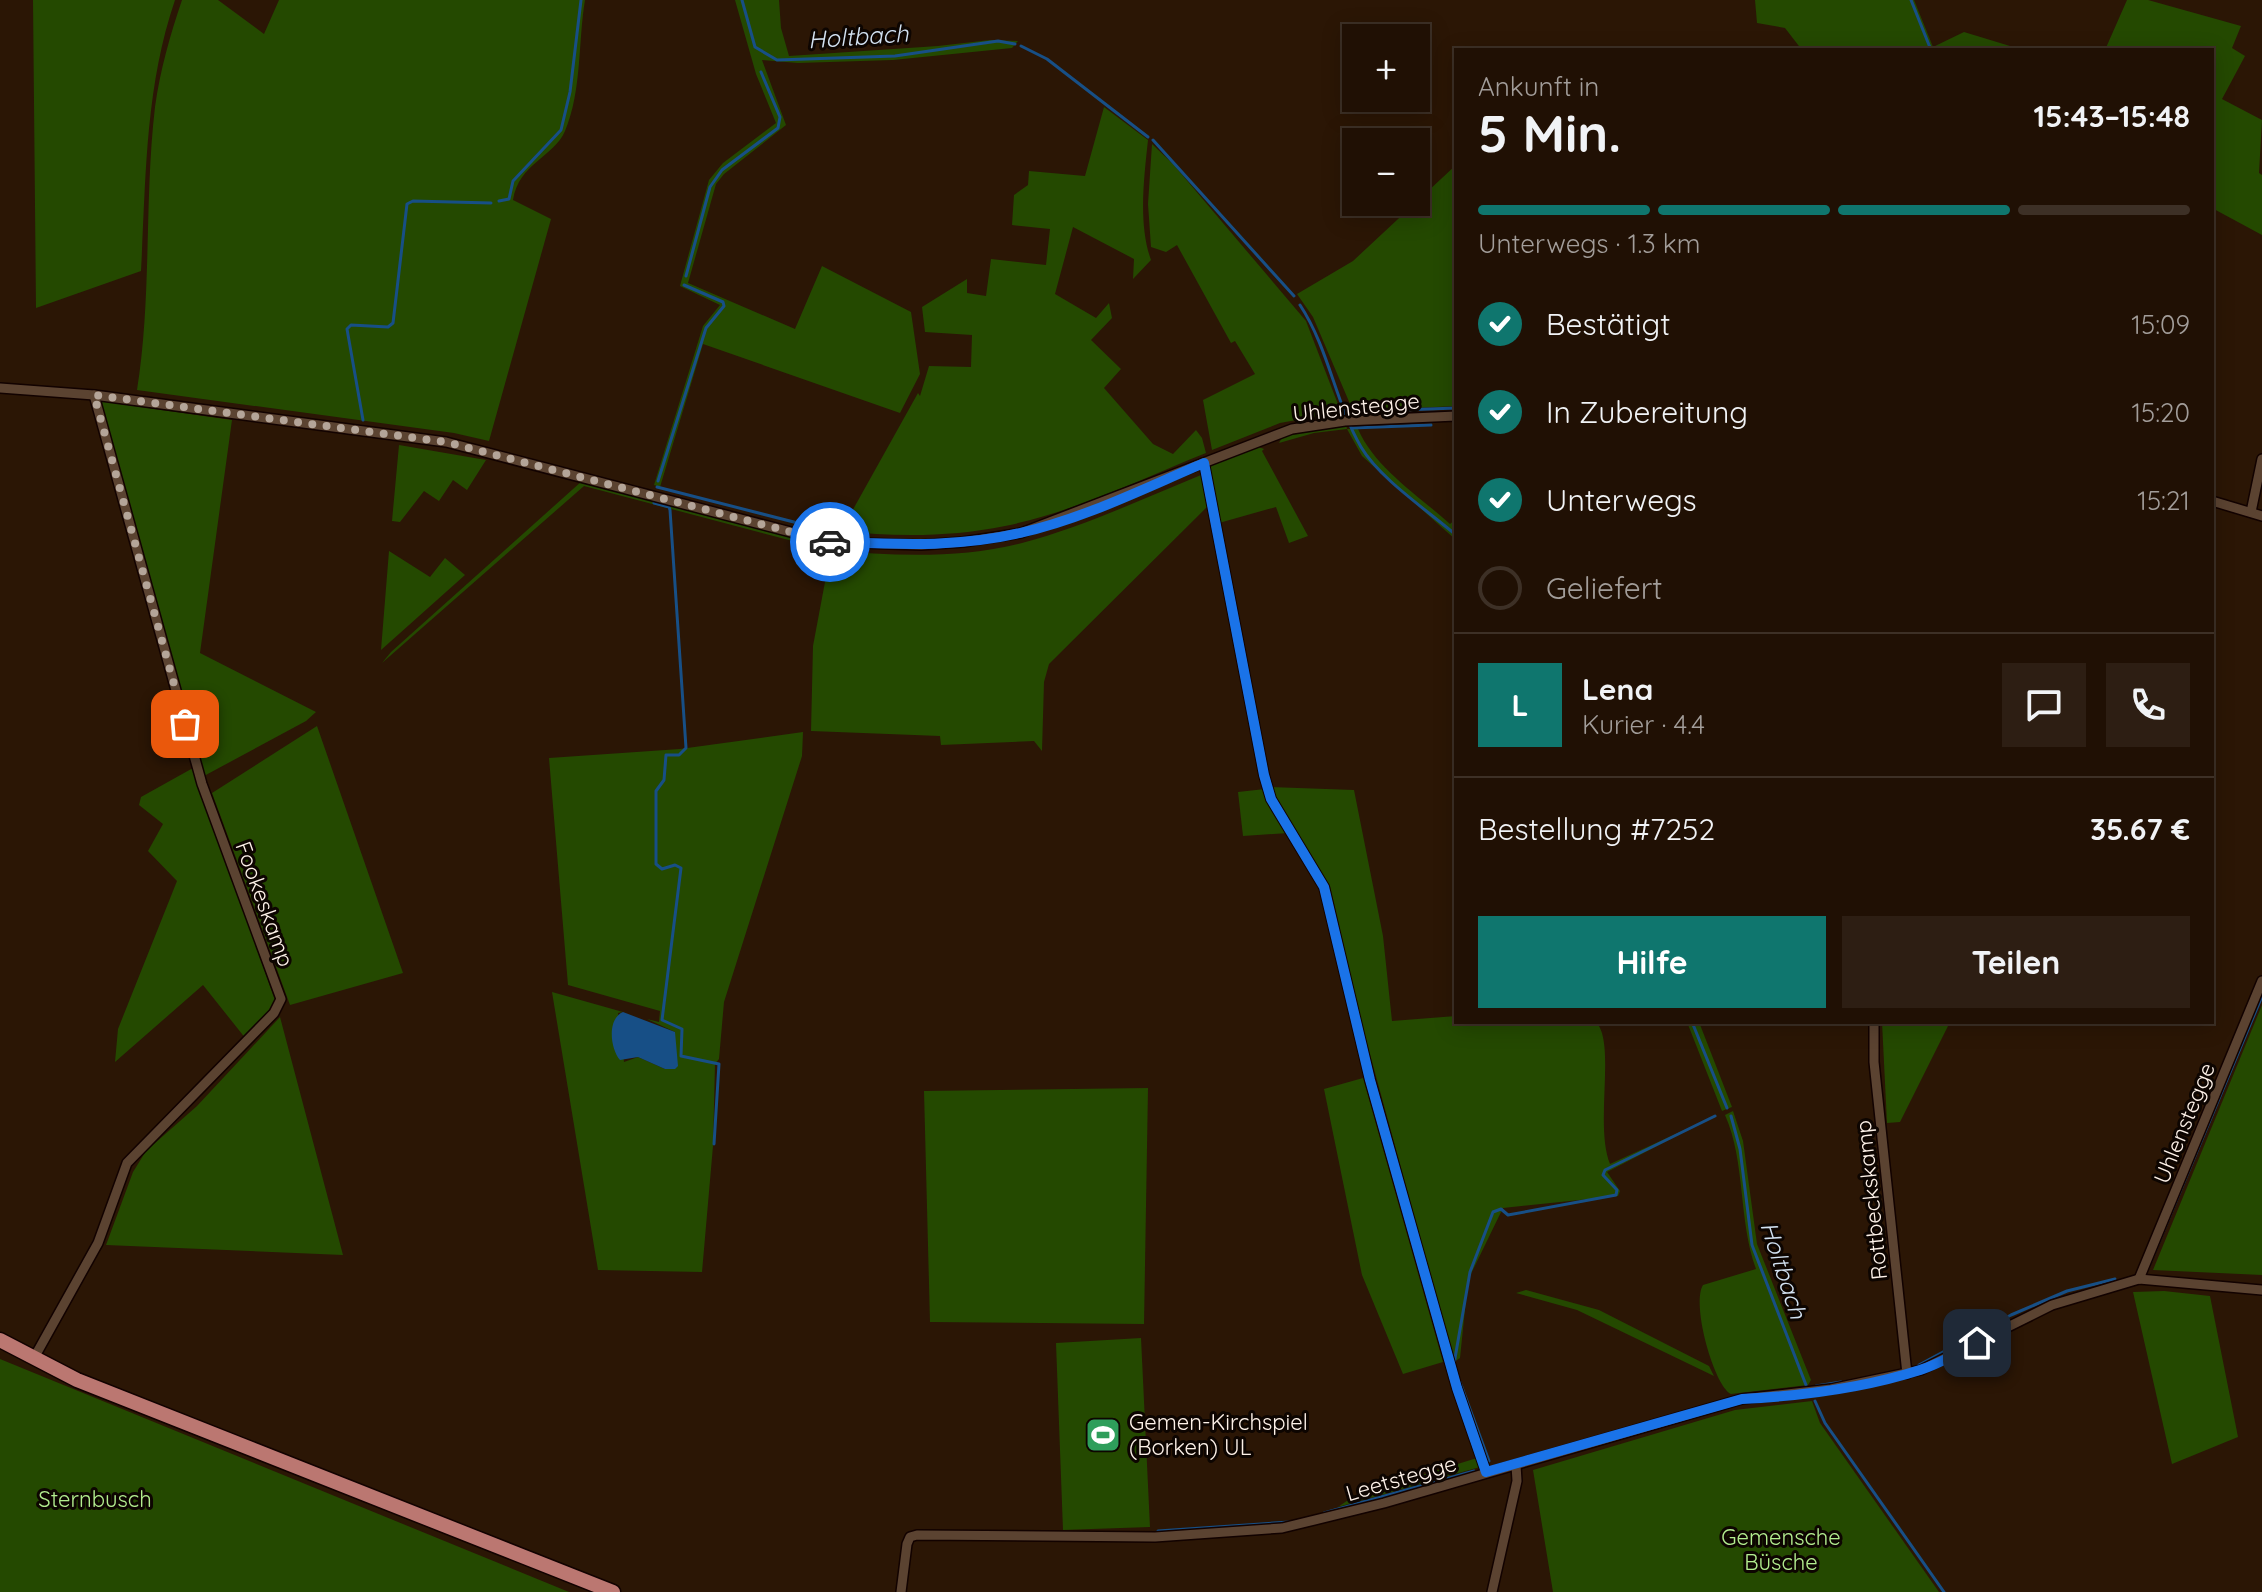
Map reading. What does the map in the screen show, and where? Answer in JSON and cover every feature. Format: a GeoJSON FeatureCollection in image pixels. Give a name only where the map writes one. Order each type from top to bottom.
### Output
{"type":"FeatureCollection","features":[{"type":"Feature","properties":{"kind":"main road"},"geometry":{"type":"LineString","coordinates":[[0,1340],[137,1404],[613,1592]]}},
{"type":"Feature","properties":{"kind":"street","name":"Uhlenstegge"},"geometry":{"type":"LineString","coordinates":[[0,388],[94,395],[446,442],[829,542],[921,545],[1021,533],[1070,517],[1292,429],[1357,420],[1454,416]]}},
{"type":"Feature","properties":{"kind":"street","name":"Fookeskamp"},"geometry":{"type":"LineString","coordinates":[[34,1358],[98,1243],[127,1163],[274,1013],[281,999],[202,784],[94,395]]}},
{"type":"Feature","properties":{"kind":"street"},"geometry":{"type":"LineString","coordinates":[[2251,512],[2262,459]]}},
{"type":"Feature","properties":{"kind":"street"},"geometry":{"type":"LineString","coordinates":[[1204,463],[1264,775],[1271,799],[1324,887],[1370,1080],[1457,1388],[1486,1472]]}},
{"type":"Feature","properties":{"kind":"street"},"geometry":{"type":"LineString","coordinates":[[2214,502],[2262,516]]}},
{"type":"Feature","properties":{"kind":"street","name":"Uhlenstegge"},"geometry":{"type":"LineString","coordinates":[[2139,1279],[2262,981]]}},
{"type":"Feature","properties":{"kind":"street","name":"Rottbeckskamp"},"geometry":{"type":"LineString","coordinates":[[1874,1024],[1874,1062],[1907,1374]]}},
{"type":"Feature","properties":{"kind":"street","name":"Leetstegge"},"geometry":{"type":"LineString","coordinates":[[901,1592],[907,1544],[910,1537],[917,1535],[1155,1537],[1282,1528],[1384,1503],[1742,1399],[1818,1391],[1907,1374],[1931,1366],[2052,1305],[2139,1279],[2262,1290]]}},
{"type":"Feature","properties":{"kind":"street"},"geometry":{"type":"LineString","coordinates":[[1492,1592],[1517,1481],[1516,1465]]}},
{"type":"Feature","properties":{"kind":"green space"},"geometry":{"type":"Polygon","coordinates":[[[33,0],[175,0],[152,100],[141,271],[36,308],[33,0]]]}},
{"type":"Feature","properties":{"kind":"green space"},"geometry":{"type":"Polygon","coordinates":[[[182,0],[218,0],[264,34],[279,0],[585,0],[577,83],[565,131],[553,148],[522,177],[513,200],[551,219],[489,441],[454,433],[137,390],[145,320],[155,107],[166,53],[182,0]]]}},
{"type":"Feature","properties":{"kind":"green space"},"geometry":{"type":"Polygon","coordinates":[[[735,0],[779,0],[781,28],[789,56],[990,40],[1018,41],[1012,48],[893,60],[798,63],[762,60],[786,125],[724,174],[716,184],[688,283],[795,329],[822,266],[911,312],[920,374],[900,413],[703,344],[660,487],[654,485],[703,326],[720,305],[680,286],[709,180],[723,163],[776,123],[756,74],[735,0]]]}},
{"type":"Feature","properties":{"kind":"green space"},"geometry":{"type":"Polygon","coordinates":[[[1755,0],[1914,0],[1933,47],[1964,32],[2010,46],[2009,48],[1800,48],[1785,28],[1757,23],[1755,0]]]}},
{"type":"Feature","properties":{"kind":"green space"},"geometry":{"type":"Polygon","coordinates":[[[2127,0],[2148,0],[2241,26],[2232,48],[2245,56],[2222,99],[2262,120],[2259,173],[2262,175],[2262,235],[2214,209],[2214,48],[2106,48],[2127,0]]]}},
{"type":"Feature","properties":{"kind":"green space"},"geometry":{"type":"Polygon","coordinates":[[[1104,107],[1148,140],[1143,216],[1151,260],[1133,279],[1134,259],[1073,227],[1055,294],[1096,318],[1109,303],[1112,318],[1091,340],[1121,369],[1104,388],[1153,444],[1173,454],[1196,430],[1206,453],[1082,504],[1005,526],[923,535],[841,531],[918,393],[920,396],[929,366],[971,367],[972,335],[925,332],[922,307],[967,279],[967,293],[986,296],[991,259],[1046,265],[1050,229],[1012,225],[1014,195],[1028,185],[1029,171],[1085,176],[1104,107]]]}},
{"type":"Feature","properties":{"kind":"green space"},"geometry":{"type":"Polygon","coordinates":[[[1152,144],[1173,164],[1306,321],[1341,412],[1280,423],[1212,450],[1203,400],[1255,374],[1235,341],[1231,343],[1177,245],[1166,252],[1151,247],[1148,204],[1152,144]]]}},
{"type":"Feature","properties":{"kind":"green space"},"geometry":{"type":"Polygon","coordinates":[[[1454,167],[1454,406],[1353,411],[1313,317],[1297,294],[1353,261],[1401,216],[1430,216],[1430,189],[1454,167]]]}},
{"type":"Feature","properties":{"kind":"green space"},"geometry":{"type":"Polygon","coordinates":[[[99,401],[232,420],[200,653],[316,712],[306,721],[204,776],[99,401]]]}},
{"type":"Feature","properties":{"kind":"green space"},"geometry":{"type":"Polygon","coordinates":[[[1346,424],[1347,429],[1314,433],[1279,443],[1283,436],[1346,424]]]}},
{"type":"Feature","properties":{"kind":"green space"},"geometry":{"type":"Polygon","coordinates":[[[1347,429],[1358,429],[1386,469],[1450,524],[1454,521],[1454,538],[1362,456],[1347,429]]]}},
{"type":"Feature","properties":{"kind":"green space"},"geometry":{"type":"Polygon","coordinates":[[[399,445],[486,460],[467,490],[453,480],[439,501],[424,491],[400,522],[392,521],[399,445]]]}},
{"type":"Feature","properties":{"kind":"green space"},"geometry":{"type":"Polygon","coordinates":[[[1256,446],[1264,449],[1262,451],[1308,536],[1289,543],[1276,507],[1219,523],[1210,468],[1215,462],[1256,446]]]}},
{"type":"Feature","properties":{"kind":"green space"},"geometry":{"type":"Polygon","coordinates":[[[1201,475],[1211,503],[1049,664],[1044,682],[1042,751],[1034,741],[941,745],[940,736],[811,731],[813,646],[831,550],[926,555],[999,548],[1067,529],[1201,475]]]}},
{"type":"Feature","properties":{"kind":"green space"},"geometry":{"type":"Polygon","coordinates":[[[582,481],[817,541],[823,549],[584,486],[382,663],[391,652],[582,481]]]}},
{"type":"Feature","properties":{"kind":"green space"},"geometry":{"type":"Polygon","coordinates":[[[389,551],[430,577],[445,558],[465,575],[381,650],[389,551]]]}},
{"type":"Feature","properties":{"kind":"green space"},"geometry":{"type":"Polygon","coordinates":[[[317,726],[403,973],[290,1005],[212,793],[317,726]]]}},
{"type":"Feature","properties":{"kind":"green space"},"geometry":{"type":"Polygon","coordinates":[[[803,732],[802,756],[724,1002],[719,1059],[715,1064],[713,1146],[702,1272],[598,1270],[552,992],[623,1012],[618,1013],[624,1062],[638,1057],[665,1069],[675,1032],[647,1019],[659,1022],[660,1011],[568,985],[549,758],[680,749],[803,732]]]}},
{"type":"Feature","properties":{"kind":"green space"},"geometry":{"type":"Polygon","coordinates":[[[193,768],[276,1003],[246,1039],[203,985],[115,1062],[118,1029],[177,881],[148,851],[163,824],[139,805],[141,797],[193,768]]]}},
{"type":"Feature","properties":{"kind":"green space"},"geometry":{"type":"Polygon","coordinates":[[[1269,787],[1354,790],[1383,936],[1392,1021],[1454,1016],[1454,1024],[1599,1026],[1605,1053],[1604,1130],[1610,1164],[1715,1116],[1607,1172],[1620,1191],[1618,1196],[1503,1208],[1468,1280],[1460,1358],[1454,1362],[1362,1025],[1330,886],[1269,787]]]}},
{"type":"Feature","properties":{"kind":"green space"},"geometry":{"type":"Polygon","coordinates":[[[1265,789],[1288,833],[1243,836],[1238,792],[1265,789]]]}},
{"type":"Feature","properties":{"kind":"green space"},"geometry":{"type":"Polygon","coordinates":[[[2262,1005],[2262,1275],[2153,1270],[2262,1005]]]}},
{"type":"Feature","properties":{"kind":"green space"},"geometry":{"type":"Polygon","coordinates":[[[280,1017],[343,1255],[106,1245],[133,1172],[146,1151],[197,1106],[280,1017]]]}},
{"type":"Feature","properties":{"kind":"green space"},"geometry":{"type":"Polygon","coordinates":[[[1688,1024],[1700,1024],[1732,1107],[1722,1111],[1688,1024]]]}},
{"type":"Feature","properties":{"kind":"green space"},"geometry":{"type":"Polygon","coordinates":[[[1882,1024],[1949,1024],[1900,1122],[1887,1123],[1882,1024]]]}},
{"type":"Feature","properties":{"kind":"green space"},"geometry":{"type":"Polygon","coordinates":[[[1363,1078],[1443,1362],[1403,1374],[1362,1275],[1324,1089],[1363,1078]]]}},
{"type":"Feature","properties":{"kind":"green space"},"geometry":{"type":"Polygon","coordinates":[[[1148,1088],[1144,1324],[930,1322],[924,1091],[1148,1088]]]}},
{"type":"Feature","properties":{"kind":"green space"},"geometry":{"type":"Polygon","coordinates":[[[1733,1111],[1743,1141],[1757,1244],[1811,1380],[1808,1385],[1731,1394],[1718,1376],[1706,1344],[1700,1309],[1703,1285],[1756,1269],[1750,1250],[1736,1152],[1725,1115],[1733,1111]]]}},
{"type":"Feature","properties":{"kind":"green space"},"geometry":{"type":"Polygon","coordinates":[[[1526,1290],[1599,1310],[1709,1366],[1714,1376],[1577,1310],[1516,1293],[1526,1290]]]}},
{"type":"Feature","properties":{"kind":"green space"},"geometry":{"type":"Polygon","coordinates":[[[2164,1291],[2210,1296],[2238,1437],[2172,1464],[2133,1292],[2164,1291]]]}},
{"type":"Feature","properties":{"kind":"green space","name":"Gemen-Kirchspiel (Borken) UL"},"geometry":{"type":"Polygon","coordinates":[[[1141,1338],[1150,1527],[1063,1530],[1056,1343],[1141,1338]]]}},
{"type":"Feature","properties":{"kind":"green space","name":"Sternbusch"},"geometry":{"type":"Polygon","coordinates":[[[0,1359],[569,1592],[0,1592],[0,1359]]]}},
{"type":"Feature","properties":{"kind":"green space","name":"Gemensche Büsche"},"geometry":{"type":"Polygon","coordinates":[[[1812,1401],[1820,1423],[1939,1592],[1553,1592],[1533,1470],[1735,1410],[1812,1401]]]}},
{"type":"Feature","properties":{"kind":"green space"},"geometry":{"type":"Polygon","coordinates":[[[1477,1458],[1480,1467],[1338,1507],[1354,1496],[1477,1458]]]}},
{"type":"Feature","properties":{"kind":"water"},"geometry":{"type":"Polygon","coordinates":[[[623,1012],[675,1032],[678,1066],[675,1069],[665,1069],[638,1057],[620,1060],[614,1048],[612,1027],[623,1012]]]}},
{"type":"Feature","properties":{"kind":"waterway"},"geometry":{"type":"LineString","coordinates":[[499,201],[509,199],[513,181],[561,130],[570,92],[581,0]]}},
{"type":"Feature","properties":{"kind":"waterway","name":"Holtbach"},"geometry":{"type":"LineString","coordinates":[[742,0],[755,47],[777,60],[895,56],[998,41],[1015,44]]}},
{"type":"Feature","properties":{"kind":"waterway"},"geometry":{"type":"LineString","coordinates":[[1911,0],[1930,48]]}},
{"type":"Feature","properties":{"kind":"waterway","name":"Holtbach"},"geometry":{"type":"LineString","coordinates":[[1021,46],[1047,59],[1148,137]]}},
{"type":"Feature","properties":{"kind":"waterway"},"geometry":{"type":"LineString","coordinates":[[686,276],[710,187],[722,170],[778,128],[780,117],[761,72]]}},
{"type":"Feature","properties":{"kind":"waterway","name":"Holtbach"},"geometry":{"type":"LineString","coordinates":[[1153,140],[1294,296]]}},
{"type":"Feature","properties":{"kind":"waterway"},"geometry":{"type":"LineString","coordinates":[[363,420],[347,329],[351,325],[388,327],[393,323],[407,204],[413,201],[491,203]]}},
{"type":"Feature","properties":{"kind":"waterway"},"geometry":{"type":"LineString","coordinates":[[658,481],[706,328],[724,306],[723,302],[684,285]]}},
{"type":"Feature","properties":{"kind":"waterway","name":"Holtbach"},"geometry":{"type":"LineString","coordinates":[[1300,305],[1318,339],[1352,430],[1369,459],[1454,533]]}},
{"type":"Feature","properties":{"kind":"waterway"},"geometry":{"type":"LineString","coordinates":[[1348,412],[1454,408]]}},
{"type":"Feature","properties":{"kind":"waterway"},"geometry":{"type":"LineString","coordinates":[[1352,428],[1431,425]]}},
{"type":"Feature","properties":{"kind":"waterway"},"geometry":{"type":"LineString","coordinates":[[657,487],[829,531]]}},
{"type":"Feature","properties":{"kind":"waterway"},"geometry":{"type":"LineString","coordinates":[[654,503],[670,510],[686,748],[679,755],[666,755],[664,780],[656,791],[656,864],[662,869],[675,865],[681,868],[662,1020],[682,1029],[681,1056],[719,1064],[714,1144]]}},
{"type":"Feature","properties":{"kind":"waterway"},"geometry":{"type":"LineString","coordinates":[[2148,1268],[2262,996]]}},
{"type":"Feature","properties":{"kind":"waterway","name":"Holtbach"},"geometry":{"type":"LineString","coordinates":[[1693,1024],[1727,1108]]}},
{"type":"Feature","properties":{"kind":"waterway"},"geometry":{"type":"LineString","coordinates":[[1454,1364],[1470,1272],[1493,1212],[1501,1209],[1508,1215],[1616,1195],[1617,1190],[1603,1175],[1605,1170],[1715,1116]]}},
{"type":"Feature","properties":{"kind":"waterway","name":"Holtbach"},"geometry":{"type":"LineString","coordinates":[[1731,1116],[1740,1149],[1752,1245],[1806,1385]]}},
{"type":"Feature","properties":{"kind":"waterway"},"geometry":{"type":"LineString","coordinates":[[1919,1365],[2011,1315],[2067,1291],[2115,1279]]}},
{"type":"Feature","properties":{"kind":"waterway"},"geometry":{"type":"LineString","coordinates":[[1460,1382],[1489,1461]]}},
{"type":"Feature","properties":{"kind":"waterway"},"geometry":{"type":"LineString","coordinates":[[1816,1386],[1841,1382]]}},
{"type":"Feature","properties":{"kind":"waterway","name":"Holtbach"},"geometry":{"type":"LineString","coordinates":[[1815,1401],[1825,1423],[1944,1592]]}},
{"type":"Feature","properties":{"kind":"waterway"},"geometry":{"type":"LineString","coordinates":[[1324,1513],[1474,1471]]}},
{"type":"Feature","properties":{"kind":"waterway"},"geometry":{"type":"LineString","coordinates":[[1158,1531],[1290,1522]]}},
{"type":"Feature","properties":{"kind":"way so far"},"geometry":{"type":"LineString","coordinates":[[185,724],[94,395],[446,442],[494,452],[830,542]]}},
{"type":"Feature","properties":{"kind":"place","name":"Gemen-Kirchspiel (Borken) UL"},"geometry":{"type":"Point","coordinates":[1103,1435]}},
{"type":"Feature","properties":{"kind":"route"},"geometry":{"type":"LineString","coordinates":[[830,542],[921,545],[1021,533],[1070,517],[1204,463],[1264,775],[1271,799],[1324,887],[1370,1080],[1457,1388],[1486,1472],[1742,1399],[1780,1397],[1881,1381],[1921,1370],[1977,1343]]}}]}
